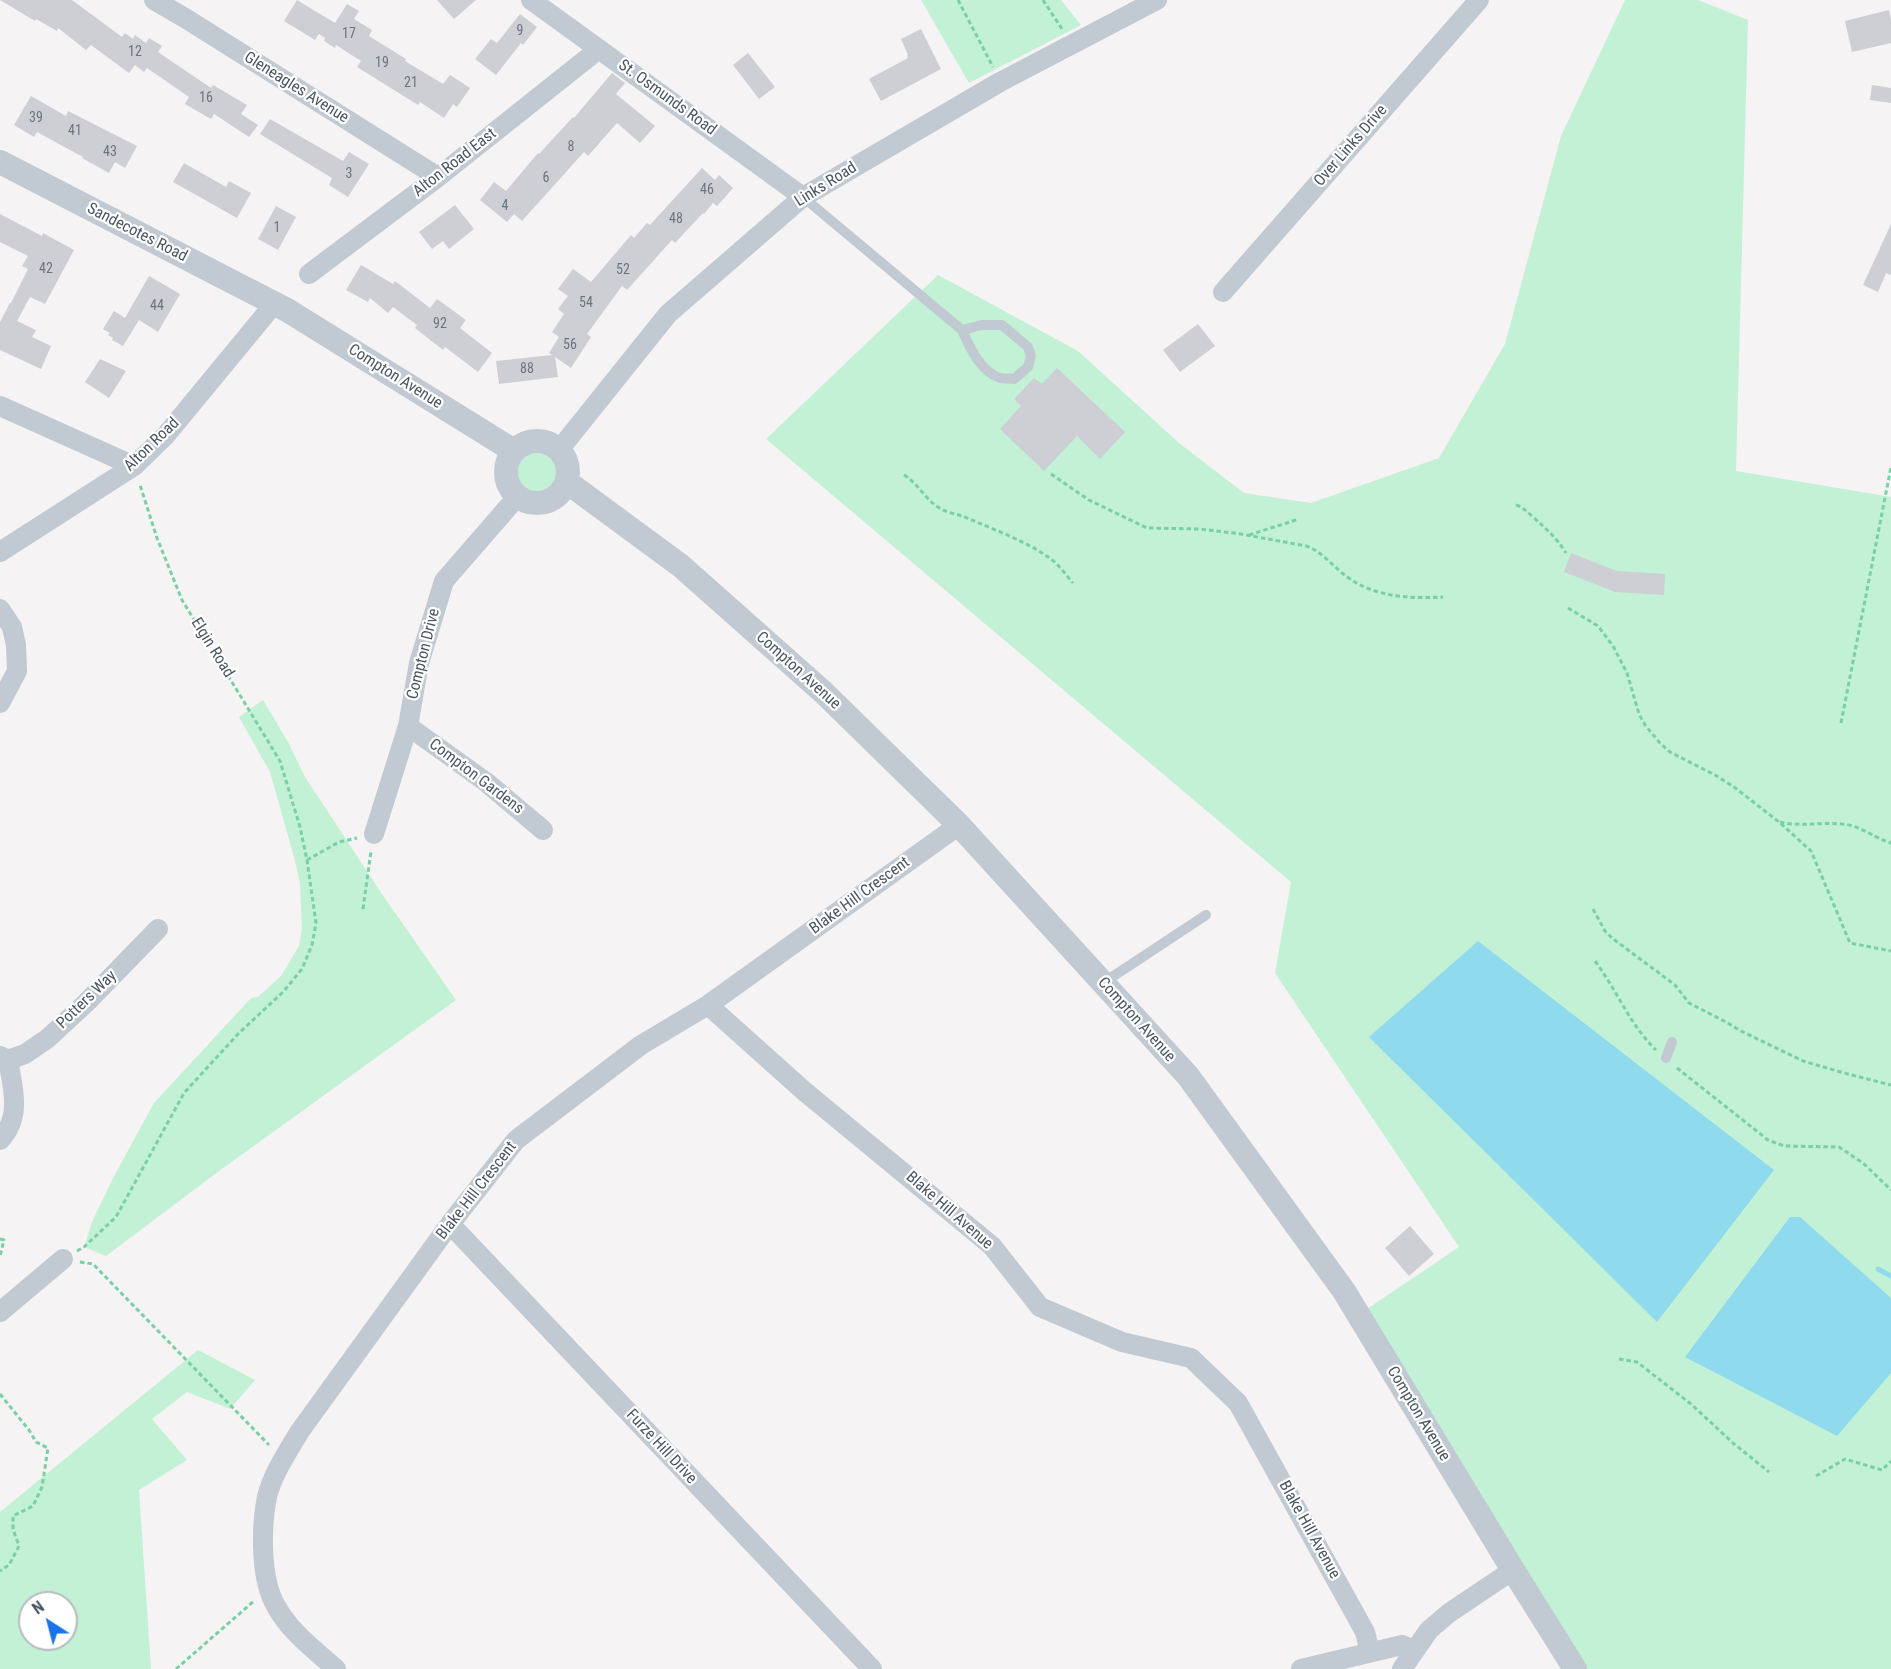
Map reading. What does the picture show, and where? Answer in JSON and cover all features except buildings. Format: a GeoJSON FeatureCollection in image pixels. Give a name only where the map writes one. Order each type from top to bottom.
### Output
{"type":"FeatureCollection","features":[{"type":"Feature","properties":{"kind":"street","name":"Gleneagles Avenue"},"geometry":{"type":"LineString","coordinates":[[154,0],[438,177]]}},
{"type":"Feature","properties":{"kind":"street","name":"St. Osmunds Road"},"geometry":{"type":"LineString","coordinates":[[531,0],[803,197]]}},
{"type":"Feature","properties":{"kind":"street","name":"Links Road"},"geometry":{"type":"LineString","coordinates":[[559,450],[668,314],[803,197],[1000,82],[1156,0]]}},
{"type":"Feature","properties":{"kind":"street","name":"Over Links Drive"},"geometry":{"type":"LineString","coordinates":[[1223,292],[1479,0]]}},
{"type":"Feature","properties":{"kind":"street","name":"Alton Road East"},"geometry":{"type":"LineString","coordinates":[[309,274],[438,177],[599,49]]}},
{"type":"Feature","properties":{"kind":"street","name":"Sandecotes Road"},"geometry":{"type":"LineString","coordinates":[[0,162],[274,304]]}},
{"type":"Feature","properties":{"kind":"street","name":"Compton Avenue"},"geometry":{"type":"LineString","coordinates":[[274,304],[514,451]]}},
{"type":"Feature","properties":{"kind":"street","name":"Alton Road"},"geometry":{"type":"LineString","coordinates":[[0,552],[134,466],[166,435],[274,304]]}},
{"type":"Feature","properties":{"kind":"street"},"geometry":{"type":"LineString","coordinates":[[0,406],[134,466]]}},
{"type":"Feature","properties":{"kind":"street"},"geometry":{"type":"LineString","coordinates":[[531,441],[552,444],[565,458],[568,468],[567,482],[562,492],[554,499],[544,503],[532,504],[518,497],[510,488],[506,477],[506,466],[514,451],[531,441]]}},
{"type":"Feature","properties":{"kind":"street","name":"Compton Avenue"},"geometry":{"type":"LineString","coordinates":[[567,482],[681,566],[823,692],[959,825],[1188,1076],[1344,1291],[1575,1669]]}},
{"type":"Feature","properties":{"kind":"street","name":"Compton Drive"},"geometry":{"type":"LineString","coordinates":[[374,834],[408,726],[419,663],[444,581],[518,497]]}},
{"type":"Feature","properties":{"kind":"street"},"geometry":{"type":"LineString","coordinates":[[0,609],[12,627],[16,645],[17,670],[0,703]]}},
{"type":"Feature","properties":{"kind":"street","name":"Compton Gardens"},"geometry":{"type":"LineString","coordinates":[[408,726],[486,782],[543,830]]}},
{"type":"Feature","properties":{"kind":"street","name":"Blake Hill Crescent"},"geometry":{"type":"LineString","coordinates":[[336,1669],[292,1629],[275,1605],[262,1554],[267,1496],[283,1459],[300,1431],[450,1224],[516,1140],[641,1045],[708,1005],[959,825]]}},
{"type":"Feature","properties":{"kind":"street","name":"Potters Way"},"geometry":{"type":"LineString","coordinates":[[0,1140],[11,1125],[15,1099],[4,1058],[25,1054],[47,1039],[86,1003],[158,929]]}},
{"type":"Feature","properties":{"kind":"street","name":"Blake Hill Avenue"},"geometry":{"type":"LineString","coordinates":[[708,1005],[804,1091],[992,1246],[1040,1307],[1122,1342],[1191,1358],[1238,1403],[1365,1632],[1370,1652]]}},
{"type":"Feature","properties":{"kind":"street","name":"Furze Hill Drive"},"geometry":{"type":"LineString","coordinates":[[450,1224],[872,1669]]}},
{"type":"Feature","properties":{"kind":"street"},"geometry":{"type":"LineString","coordinates":[[0,1312],[63,1259]]}},
{"type":"Feature","properties":{"kind":"street"},"geometry":{"type":"LineString","coordinates":[[1402,1669],[1429,1630],[1449,1613],[1513,1570]]}},
{"type":"Feature","properties":{"kind":"street"},"geometry":{"type":"LineString","coordinates":[[1301,1669],[1402,1645],[1414,1650]]}},
{"type":"Feature","properties":{"kind":"lane"},"geometry":{"type":"LineString","coordinates":[[803,197],[962,330],[975,358],[987,369],[1000,378],[1014,379],[1028,367],[1031,356],[1028,347],[1002,325],[982,325],[962,330]]}},
{"type":"Feature","properties":{"kind":"lane"},"geometry":{"type":"LineString","coordinates":[[1103,984],[1206,915]]}},
{"type":"Feature","properties":{"kind":"lane"},"geometry":{"type":"LineString","coordinates":[[1666,1058],[1672,1042]]}},
{"type":"Feature","properties":{"kind":"path"},"geometry":{"type":"LineString","coordinates":[[958,0],[1000,82]]}},
{"type":"Feature","properties":{"kind":"path"},"geometry":{"type":"LineString","coordinates":[[1043,0],[1072,44]]}},
{"type":"Feature","properties":{"kind":"path","name":"Elgin Road"},"geometry":{"type":"LineString","coordinates":[[63,1259],[84,1246],[116,1216],[184,1093],[238,1034],[283,992],[302,969],[312,945],[316,923],[300,827],[280,761],[182,600],[157,538],[134,466]]}},
{"type":"Feature","properties":{"kind":"path"},"geometry":{"type":"LineString","coordinates":[[1841,723],[1891,467]]}},
{"type":"Feature","properties":{"kind":"path"},"geometry":{"type":"LineString","coordinates":[[1051,474],[1089,500],[1147,528],[1200,529],[1247,535],[1316,549],[1355,583],[1404,598],[1443,597]]}},
{"type":"Feature","properties":{"kind":"path"},"geometry":{"type":"LineString","coordinates":[[904,475],[938,508],[1018,540],[1052,560],[1073,583]]}},
{"type":"Feature","properties":{"kind":"path"},"geometry":{"type":"LineString","coordinates":[[1516,505],[1522,507],[1554,536],[1566,553]]}},
{"type":"Feature","properties":{"kind":"path"},"geometry":{"type":"LineString","coordinates":[[1247,535],[1299,519]]}},
{"type":"Feature","properties":{"kind":"path"},"geometry":{"type":"LineString","coordinates":[[1568,608],[1598,626],[1613,646],[1627,674],[1639,714],[1660,743],[1681,758],[1715,775],[1779,822],[1811,851],[1850,943],[1891,951]]}},
{"type":"Feature","properties":{"kind":"path"},"geometry":{"type":"LineString","coordinates":[[1779,822],[1844,824],[1891,843]]}},
{"type":"Feature","properties":{"kind":"path"},"geometry":{"type":"LineString","coordinates":[[307,860],[339,842],[374,834],[363,909]]}},
{"type":"Feature","properties":{"kind":"path"},"geometry":{"type":"LineString","coordinates":[[1593,909],[1605,931],[1612,938],[1675,985],[1695,1007],[1803,1061],[1891,1085]]}},
{"type":"Feature","properties":{"kind":"path"},"geometry":{"type":"LineString","coordinates":[[1595,961],[1635,1026],[1648,1042],[1768,1140],[1784,1146],[1839,1147],[1863,1163],[1891,1190]]}},
{"type":"Feature","properties":{"kind":"path"},"geometry":{"type":"LineString","coordinates":[[0,1239],[4,1240],[0,1256]]}},
{"type":"Feature","properties":{"kind":"path"},"geometry":{"type":"LineString","coordinates":[[63,1259],[93,1264],[283,1459]]}},
{"type":"Feature","properties":{"kind":"path"},"geometry":{"type":"LineString","coordinates":[[1619,1359],[1637,1362],[1691,1404],[1769,1472]]}},
{"type":"Feature","properties":{"kind":"path"},"geometry":{"type":"LineString","coordinates":[[0,1394],[36,1442],[48,1448],[42,1487],[33,1506],[14,1516],[13,1529],[20,1546],[9,1565],[0,1571]]}},
{"type":"Feature","properties":{"kind":"path"},"geometry":{"type":"LineString","coordinates":[[1816,1476],[1845,1459],[1882,1470],[1891,1461]]}},
{"type":"Feature","properties":{"kind":"path"},"geometry":{"type":"LineString","coordinates":[[176,1669],[269,1587]]}},
{"type":"Feature","properties":{"kind":"green space"},"geometry":{"type":"Polygon","coordinates":[[[921,0],[1061,0],[1081,25],[969,83],[921,0]]]}},
{"type":"Feature","properties":{"kind":"green space"},"geometry":{"type":"Polygon","coordinates":[[[1625,0],[1698,0],[1748,20],[1736,471],[1891,497],[1891,1669],[1575,1669],[1358,1315],[1459,1247],[1275,973],[1291,882],[766,439],[938,275],[1078,351],[1179,443],[1244,493],[1311,503],[1439,458],[1505,344],[1561,136],[1625,0]]]}},
{"type":"Feature","properties":{"kind":"green space"},"geometry":{"type":"Polygon","coordinates":[[[537,441],[549,443],[559,450],[566,460],[568,472],[566,484],[559,494],[549,501],[537,503],[525,501],[515,494],[508,484],[506,472],[508,460],[515,450],[525,443],[537,441]]]}},
{"type":"Feature","properties":{"kind":"green space"},"geometry":{"type":"Polygon","coordinates":[[[263,700],[288,742],[305,777],[384,897],[456,1000],[215,1174],[106,1256],[84,1247],[92,1222],[113,1178],[154,1103],[251,998],[258,997],[281,976],[299,946],[302,929],[300,883],[294,857],[270,772],[239,717],[263,700]]]}},
{"type":"Feature","properties":{"kind":"green space"},"geometry":{"type":"Polygon","coordinates":[[[198,1350],[255,1380],[230,1409],[187,1392],[152,1419],[187,1460],[139,1490],[151,1669],[0,1669],[0,1512],[198,1350]]]}},
{"type":"Feature","properties":{"kind":"water"},"geometry":{"type":"Polygon","coordinates":[[[1478,941],[1774,1170],[1657,1322],[1369,1037],[1478,941]]]}},
{"type":"Feature","properties":{"kind":"water"},"geometry":{"type":"Polygon","coordinates":[[[1790,1217],[1800,1217],[1891,1298],[1891,1373],[1837,1436],[1685,1357],[1790,1217]]]}},
{"type":"Feature","properties":{"kind":"waterway"},"geometry":{"type":"LineString","coordinates":[[1878,1269],[1891,1276]]}}]}
